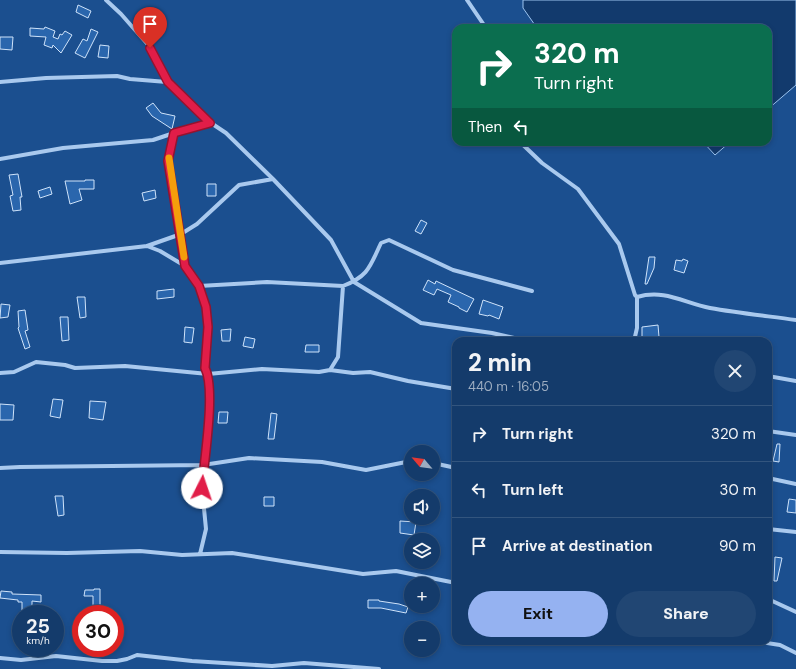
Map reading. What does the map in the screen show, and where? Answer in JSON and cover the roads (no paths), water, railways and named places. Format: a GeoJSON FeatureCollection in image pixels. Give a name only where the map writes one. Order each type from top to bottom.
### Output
{"type":"FeatureCollection","features":[{"type":"Feature","properties":{"kind":"street"},"geometry":{"type":"LineString","coordinates":[[106,0],[121,14],[150,48],[168,82],[210,123],[226,133],[330,240],[354,282],[421,323],[492,333],[510,337]]}},
{"type":"Feature","properties":{"kind":"street"},"geometry":{"type":"LineString","coordinates":[[467,0],[483,24]]}},
{"type":"Feature","properties":{"kind":"street"},"geometry":{"type":"LineString","coordinates":[[0,82],[46,78],[116,76],[130,79],[168,82]]}},
{"type":"Feature","properties":{"kind":"street"},"geometry":{"type":"LineString","coordinates":[[0,160],[63,148],[153,140],[210,123]]}},
{"type":"Feature","properties":{"kind":"street"},"geometry":{"type":"LineString","coordinates":[[174,133],[168,161],[185,266]]}},
{"type":"Feature","properties":{"kind":"street"},"geometry":{"type":"LineString","coordinates":[[524,146],[542,163],[578,190],[619,244],[635,295],[637,297],[637,328],[635,337]]}},
{"type":"Feature","properties":{"kind":"street"},"geometry":{"type":"LineString","coordinates":[[0,264],[147,246],[181,234],[197,224],[239,185],[273,180]]}},
{"type":"Feature","properties":{"kind":"street"},"geometry":{"type":"LineString","coordinates":[[199,286],[267,282],[344,286],[354,282],[366,272],[381,242],[389,240],[453,270],[532,291]]}},
{"type":"Feature","properties":{"kind":"street"},"geometry":{"type":"LineString","coordinates":[[147,246],[185,266],[199,286],[206,307],[208,327],[205,368],[208,374],[209,411],[202,488],[206,529],[200,554]]}},
{"type":"Feature","properties":{"kind":"street"},"geometry":{"type":"LineString","coordinates":[[330,370],[338,356],[344,286]]}},
{"type":"Feature","properties":{"kind":"street"},"geometry":{"type":"LineString","coordinates":[[637,297],[648,294],[669,296],[706,308],[796,320]]}},
{"type":"Feature","properties":{"kind":"street"},"geometry":{"type":"LineString","coordinates":[[0,373],[14,372],[36,362],[65,365],[75,368],[125,366],[208,374],[262,369],[319,372],[330,370],[353,373],[370,372],[408,381],[452,388]]}},
{"type":"Feature","properties":{"kind":"street"},"geometry":{"type":"LineString","coordinates":[[772,377],[796,381]]}},
{"type":"Feature","properties":{"kind":"street"},"geometry":{"type":"LineString","coordinates":[[772,432],[796,435]]}},
{"type":"Feature","properties":{"kind":"street"},"geometry":{"type":"LineString","coordinates":[[0,468],[203,464],[249,458],[322,462],[366,470],[404,462]]}},
{"type":"Feature","properties":{"kind":"street"},"geometry":{"type":"LineString","coordinates":[[440,464],[452,467]]}},
{"type":"Feature","properties":{"kind":"street"},"geometry":{"type":"LineString","coordinates":[[772,479],[796,484]]}},
{"type":"Feature","properties":{"kind":"street"},"geometry":{"type":"LineString","coordinates":[[772,529],[796,532]]}},
{"type":"Feature","properties":{"kind":"street"},"geometry":{"type":"LineString","coordinates":[[0,552],[67,553],[140,551],[170,554],[232,553],[363,574],[396,571],[452,582]]}},
{"type":"Feature","properties":{"kind":"street"},"geometry":{"type":"LineString","coordinates":[[772,601],[796,612]]}},
{"type":"Feature","properties":{"kind":"street"},"geometry":{"type":"LineString","coordinates":[[772,644],[780,645],[796,653]]}},
{"type":"Feature","properties":{"kind":"street"},"geometry":{"type":"LineString","coordinates":[[0,658],[21,660],[56,656],[102,661],[117,661],[137,655],[192,662],[272,666],[304,663],[379,669]]}},
{"type":"Feature","properties":{"kind":"water"},"geometry":{"type":"Polygon","coordinates":[[[523,0],[796,0],[796,85],[772,106],[772,24],[534,24],[523,8],[523,0]]]}},
{"type":"Feature","properties":{"kind":"water"},"geometry":{"type":"Polygon","coordinates":[[[707,146],[725,146],[715,155],[707,146]]]}}]}
